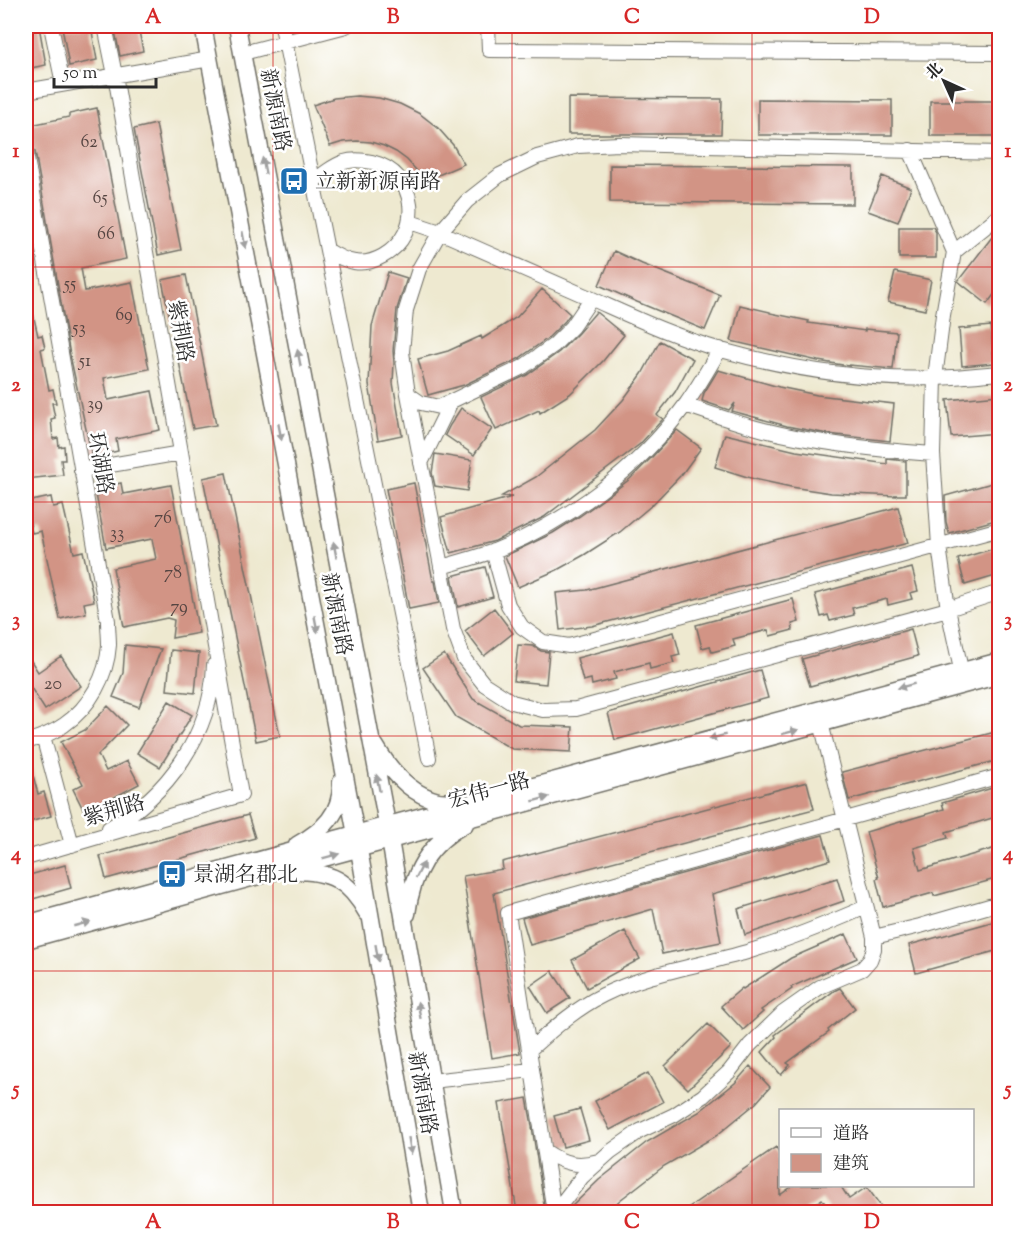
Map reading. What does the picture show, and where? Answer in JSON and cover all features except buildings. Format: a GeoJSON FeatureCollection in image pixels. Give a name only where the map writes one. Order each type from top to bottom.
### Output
{"type":"FeatureCollection","features":[{"type":"Feature","properties":{"kind":"main road","name":"新源南路"},"geometry":{"type":"LineString","coordinates":[[203,26],[357,841],[421,1212]]}},
{"type":"Feature","properties":{"kind":"main road","name":"新源南路"},"geometry":{"type":"LineString","coordinates":[[237,26],[388,833],[454,1212]]}},
{"type":"Feature","properties":{"kind":"main road"},"geometry":{"type":"LineString","coordinates":[[963,678],[999,661]]}},
{"type":"Feature","properties":{"kind":"main road"},"geometry":{"type":"LineString","coordinates":[[963,678],[999,675]]}},
{"type":"Feature","properties":{"kind":"main road","name":"宏伟一路"},"geometry":{"type":"LineString","coordinates":[[480,808],[821,723],[963,678]]}},
{"type":"Feature","properties":{"kind":"main road","name":"宏伟一路"},"geometry":{"type":"LineString","coordinates":[[26,924],[282,854],[357,841],[388,833],[963,678]]}},
{"type":"Feature","properties":{"kind":"main road"},"geometry":{"type":"LineString","coordinates":[[369,735],[386,763],[422,795],[441,802],[480,808]]}},
{"type":"Feature","properties":{"kind":"main road"},"geometry":{"type":"LineString","coordinates":[[282,854],[313,836],[336,812],[341,793],[340,751]]}},
{"type":"Feature","properties":{"kind":"main road"},"geometry":{"type":"LineString","coordinates":[[405,927],[409,897],[416,874],[434,846],[480,808]]}},
{"type":"Feature","properties":{"kind":"main road","name":"宏伟一路"},"geometry":{"type":"LineString","coordinates":[[26,940],[278,871],[357,841]]}},
{"type":"Feature","properties":{"kind":"main road"},"geometry":{"type":"LineString","coordinates":[[278,871],[312,871],[333,876],[347,886],[361,901],[371,920]]}},
{"type":"Feature","properties":{"kind":"street"},"geometry":{"type":"LineString","coordinates":[[51,26],[63,84]]}},
{"type":"Feature","properties":{"kind":"street","name":"紫荆路"},"geometry":{"type":"LineString","coordinates":[[72,845],[241,795],[105,26]]}},
{"type":"Feature","properties":{"kind":"street"},"geometry":{"type":"LineString","coordinates":[[282,26],[429,758]]}},
{"type":"Feature","properties":{"kind":"street"},"geometry":{"type":"LineString","coordinates":[[243,53],[346,26]]}},
{"type":"Feature","properties":{"kind":"street"},"geometry":{"type":"LineString","coordinates":[[488,26],[489,50],[999,52]]}},
{"type":"Feature","properties":{"kind":"street"},"geometry":{"type":"LineString","coordinates":[[26,91],[210,59]]}},
{"type":"Feature","properties":{"kind":"street"},"geometry":{"type":"LineString","coordinates":[[999,153],[619,144],[578,146],[537,157],[500,175],[467,201],[440,232],[419,269],[406,310],[402,352],[453,629],[464,660],[484,684],[512,702],[543,710],[576,709],[948,609],[999,592]]}},
{"type":"Feature","properties":{"kind":"street"},"geometry":{"type":"LineString","coordinates":[[910,150],[954,252],[935,378],[933,454],[939,546],[948,609],[963,678]]}},
{"type":"Feature","properties":{"kind":"street","name":"环湖路"},"geometry":{"type":"LineString","coordinates":[[26,153],[108,621],[109,645],[105,668],[96,690],[82,709],[64,725],[44,736],[26,742]]}},
{"type":"Feature","properties":{"kind":"street"},"geometry":{"type":"LineString","coordinates":[[314,182],[330,169],[346,161],[364,160],[381,164],[395,174],[406,187],[411,204],[410,222],[403,238],[392,251],[376,260],[358,263],[341,260],[327,250]]}},
{"type":"Feature","properties":{"kind":"street"},"geometry":{"type":"LineString","coordinates":[[954,252],[999,214]]}},
{"type":"Feature","properties":{"kind":"street"},"geometry":{"type":"LineString","coordinates":[[410,222],[440,232],[633,319],[720,349],[790,366],[899,378],[999,373]]}},
{"type":"Feature","properties":{"kind":"street"},"geometry":{"type":"LineString","coordinates":[[408,394],[421,403],[439,407],[523,367],[554,345],[572,327],[591,299]]}},
{"type":"Feature","properties":{"kind":"street"},"geometry":{"type":"LineString","coordinates":[[441,567],[493,551],[530,535],[599,492],[638,459],[659,437],[685,405],[720,349]]}},
{"type":"Feature","properties":{"kind":"street"},"geometry":{"type":"LineString","coordinates":[[421,462],[451,402]]}},
{"type":"Feature","properties":{"kind":"street"},"geometry":{"type":"LineString","coordinates":[[685,405],[755,427],[806,439],[879,450],[933,454]]}},
{"type":"Feature","properties":{"kind":"street"},"geometry":{"type":"LineString","coordinates":[[81,470],[181,453]]}},
{"type":"Feature","properties":{"kind":"street"},"geometry":{"type":"LineString","coordinates":[[493,551],[508,605],[522,627],[543,642],[569,646],[999,529]]}},
{"type":"Feature","properties":{"kind":"street","name":"紫荆路"},"geometry":{"type":"LineString","coordinates":[[72,845],[125,820],[148,801],[180,764],[199,730],[208,702],[213,673],[214,644]]}},
{"type":"Feature","properties":{"kind":"street"},"geometry":{"type":"LineString","coordinates":[[554,1212],[582,1177],[610,1152],[640,1131],[703,1096],[729,1072],[750,1045],[783,1013],[820,987],[862,969],[870,960],[874,949],[874,937],[821,723]]}},
{"type":"Feature","properties":{"kind":"street"},"geometry":{"type":"LineString","coordinates":[[26,858],[72,845],[44,736]]}},
{"type":"Feature","properties":{"kind":"street"},"geometry":{"type":"LineString","coordinates":[[554,1212],[508,913],[999,776]]}},
{"type":"Feature","properties":{"kind":"street"},"geometry":{"type":"LineString","coordinates":[[874,937],[999,903]]}},
{"type":"Feature","properties":{"kind":"street"},"geometry":{"type":"LineString","coordinates":[[529,1050],[563,1020],[602,996],[643,978],[778,942],[866,907]]}},
{"type":"Feature","properties":{"kind":"street"},"geometry":{"type":"LineString","coordinates":[[431,1081],[532,1070]]}},
{"type":"Feature","properties":{"kind":"street"},"geometry":{"type":"LineString","coordinates":[[545,1151],[557,1160],[571,1164],[599,1161]]}},
{"type":"Feature","properties":{"kind":"place","name":"立新新源南路"},"geometry":{"type":"Point","coordinates":[294,181]}},
{"type":"Feature","properties":{"kind":"place","name":"景湖名郡北"},"geometry":{"type":"Point","coordinates":[172,874]}}]}
